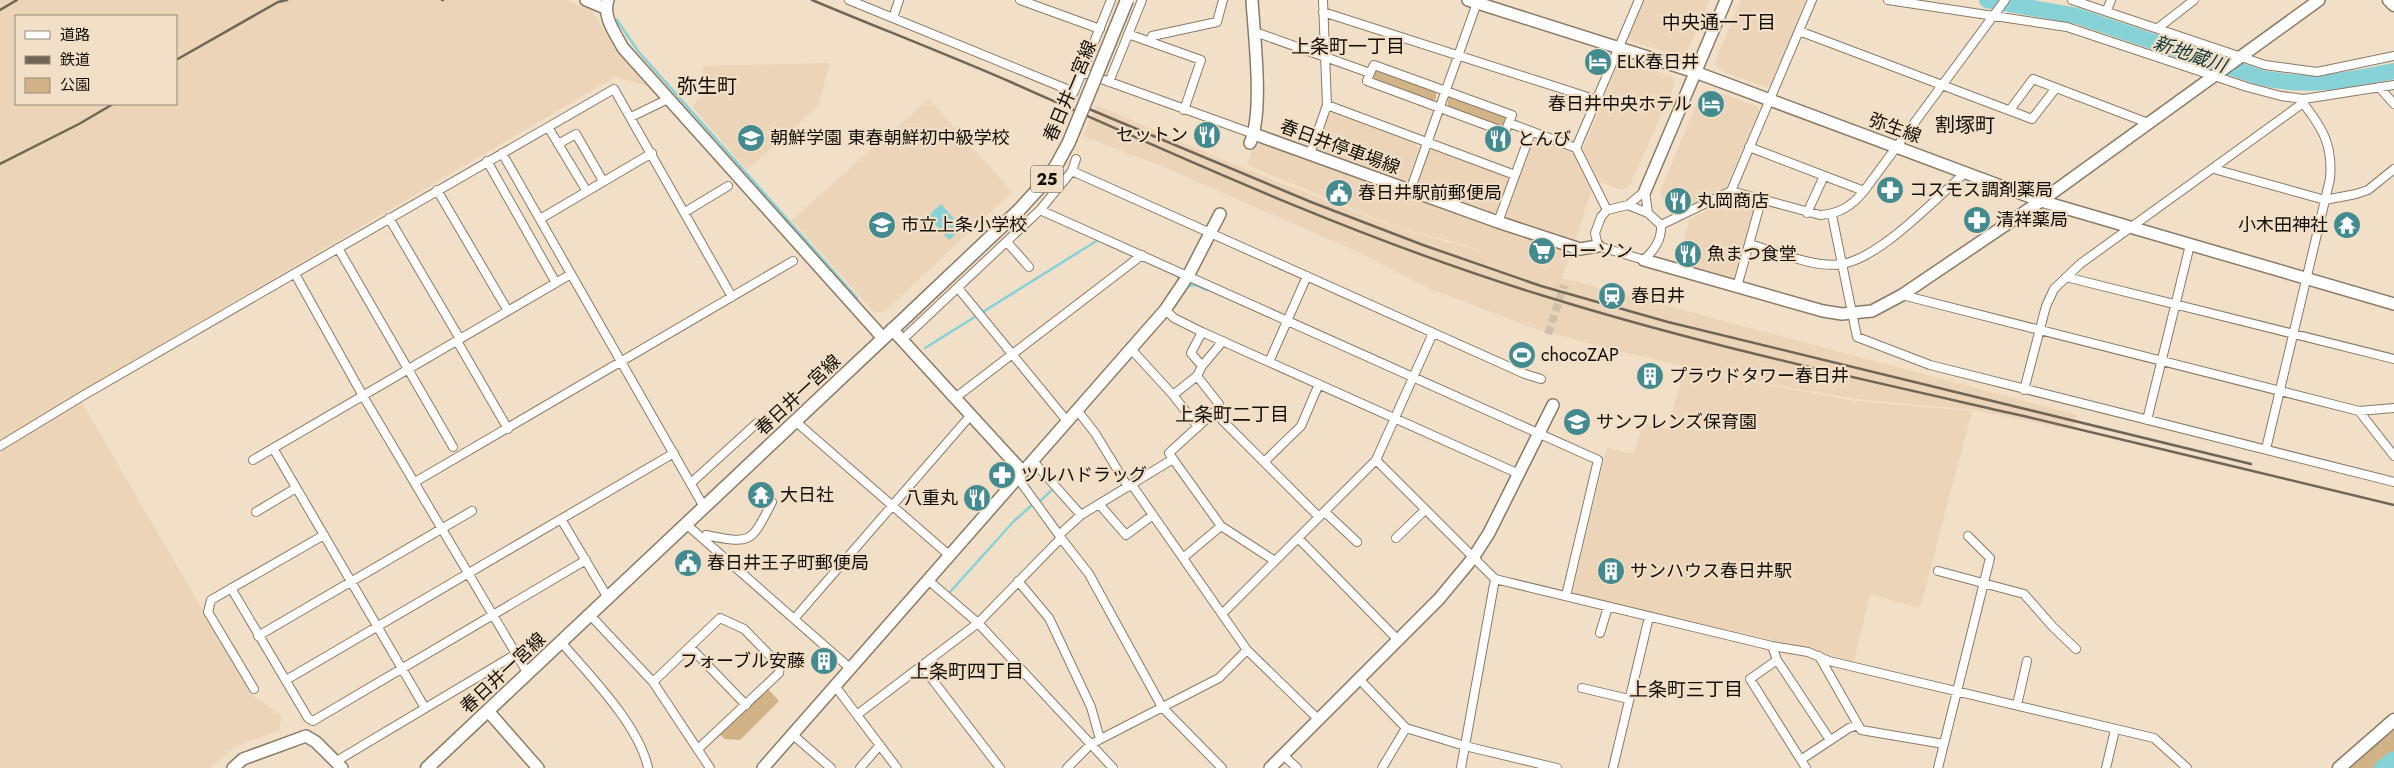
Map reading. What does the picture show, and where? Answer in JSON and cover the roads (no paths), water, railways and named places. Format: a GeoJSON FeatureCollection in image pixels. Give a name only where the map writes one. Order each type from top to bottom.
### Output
{"type":"FeatureCollection","features":[{"type":"Feature","properties":{"kind":"main road","name":"春日井一宮線"},"geometry":{"type":"LineString","coordinates":[[428,768],[1019,210],[1040,187],[1056,166],[1069,142],[1127,0]]}},
{"type":"Feature","properties":{"kind":"main road"},"geometry":{"type":"LineString","coordinates":[[2389,0],[2394,5]]}},
{"type":"Feature","properties":{"kind":"main road"},"geometry":{"type":"LineString","coordinates":[[2339,768],[2394,720]]}},
{"type":"Feature","properties":{"kind":"street"},"geometry":{"type":"LineString","coordinates":[[586,0],[607,4],[611,26],[623,48],[668,99],[888,334],[902,340],[955,398],[1019,474],[1060,536],[1089,574],[1162,707],[1222,768]]}},
{"type":"Feature","properties":{"kind":"street"},"geometry":{"type":"LineString","coordinates":[[849,0],[1074,92],[1111,0]]}},
{"type":"Feature","properties":{"kind":"street"},"geometry":{"type":"LineString","coordinates":[[893,18],[899,0]]}},
{"type":"Feature","properties":{"kind":"street"},"geometry":{"type":"LineString","coordinates":[[1020,0],[1100,29]]}},
{"type":"Feature","properties":{"kind":"street"},"geometry":{"type":"LineString","coordinates":[[1109,82],[1142,0]]}},
{"type":"Feature","properties":{"kind":"street"},"geometry":{"type":"LineString","coordinates":[[1150,41],[1152,36],[1217,22],[1223,0]]}},
{"type":"Feature","properties":{"kind":"street"},"geometry":{"type":"LineString","coordinates":[[1310,154],[1327,106],[1323,0]]}},
{"type":"Feature","properties":{"kind":"street"},"geometry":{"type":"LineString","coordinates":[[1576,148],[1639,0]]}},
{"type":"Feature","properties":{"kind":"street"},"geometry":{"type":"LineString","coordinates":[[1726,0],[1645,191],[1628,205],[1607,210],[1601,217],[1595,233],[1598,246],[1824,311],[1852,314],[1872,311],[1902,295],[2218,75],[2319,0]]}},
{"type":"Feature","properties":{"kind":"street"},"geometry":{"type":"LineString","coordinates":[[1661,225],[1731,191],[1812,0]]}},
{"type":"Feature","properties":{"kind":"street"},"geometry":{"type":"LineString","coordinates":[[1888,0],[1996,13],[2067,27],[2281,96],[2303,101],[2394,85]]}},
{"type":"Feature","properties":{"kind":"street"},"geometry":{"type":"LineString","coordinates":[[1731,191],[1807,213],[1832,214],[1856,201],[2005,0]]}},
{"type":"Feature","properties":{"kind":"street"},"geometry":{"type":"LineString","coordinates":[[2072,0],[2107,10],[2240,58],[2265,65],[2317,72],[2394,56]]}},
{"type":"Feature","properties":{"kind":"street"},"geometry":{"type":"LineString","coordinates":[[2107,10],[2111,0]]}},
{"type":"Feature","properties":{"kind":"street"},"geometry":{"type":"LineString","coordinates":[[2158,28],[2194,0]]}},
{"type":"Feature","properties":{"kind":"street","name":"春日井停車場線"},"geometry":{"type":"LineString","coordinates":[[1250,1],[1255,32],[1256,80],[1252,139],[1310,154],[1498,222],[1580,249],[1598,246]]}},
{"type":"Feature","properties":{"kind":"street"},"geometry":{"type":"LineString","coordinates":[[1410,191],[1446,91],[1474,1]]}},
{"type":"Feature","properties":{"kind":"street","name":"弥生線"},"geometry":{"type":"LineString","coordinates":[[1474,1],[1695,72],[1896,148],[2041,200],[2307,280],[2394,304]]}},
{"type":"Feature","properties":{"kind":"street"},"geometry":{"type":"LineString","coordinates":[[1323,12],[1597,100]]}},
{"type":"Feature","properties":{"kind":"street"},"geometry":{"type":"LineString","coordinates":[[1799,31],[2032,119],[2056,88]]}},
{"type":"Feature","properties":{"kind":"street"},"geometry":{"type":"LineString","coordinates":[[1255,32],[1370,73]]}},
{"type":"Feature","properties":{"kind":"street"},"geometry":{"type":"LineString","coordinates":[[1128,34],[1201,60],[1184,110]]}},
{"type":"Feature","properties":{"kind":"street"},"geometry":{"type":"LineString","coordinates":[[1374,65],[1512,115],[1505,132],[1367,81],[1370,73],[1374,65]]}},
{"type":"Feature","properties":{"kind":"street"},"geometry":{"type":"LineString","coordinates":[[1082,72],[1184,110],[1252,139]]}},
{"type":"Feature","properties":{"kind":"street"},"geometry":{"type":"LineString","coordinates":[[2010,110],[2033,79],[2148,123]]}},
{"type":"Feature","properties":{"kind":"street"},"geometry":{"type":"LineString","coordinates":[[2379,87],[2394,104]]}},
{"type":"Feature","properties":{"kind":"street"},"geometry":{"type":"LineString","coordinates":[[0,446],[437,190],[614,89],[632,117],[732,297]]}},
{"type":"Feature","properties":{"kind":"street"},"geometry":{"type":"LineString","coordinates":[[632,117],[668,99]]}},
{"type":"Feature","properties":{"kind":"street"},"geometry":{"type":"LineString","coordinates":[[2024,390],[2046,306],[2054,290],[2066,277],[2303,101]]}},
{"type":"Feature","properties":{"kind":"street"},"geometry":{"type":"LineString","coordinates":[[2266,449],[2330,179],[2330,151],[2321,128],[2303,101]]}},
{"type":"Feature","properties":{"kind":"street"},"geometry":{"type":"LineString","coordinates":[[1327,106],[1515,175]]}},
{"type":"Feature","properties":{"kind":"street"},"geometry":{"type":"LineString","coordinates":[[1509,123],[1576,148],[1607,210]]}},
{"type":"Feature","properties":{"kind":"street"},"geometry":{"type":"LineString","coordinates":[[548,127],[586,190]]}},
{"type":"Feature","properties":{"kind":"street"},"geometry":{"type":"LineString","coordinates":[[1498,222],[1531,132]]}},
{"type":"Feature","properties":{"kind":"street"},"geometry":{"type":"LineString","coordinates":[[558,144],[576,134],[603,181]]}},
{"type":"Feature","properties":{"kind":"street"},"geometry":{"type":"LineString","coordinates":[[1749,147],[1864,191]]}},
{"type":"Feature","properties":{"kind":"street"},"geometry":{"type":"LineString","coordinates":[[502,153],[704,507]]}},
{"type":"Feature","properties":{"kind":"street"},"geometry":{"type":"LineString","coordinates":[[540,219],[586,190],[652,154]]}},
{"type":"Feature","properties":{"kind":"street"},"geometry":{"type":"LineString","coordinates":[[902,340],[1040,210],[1072,170],[1076,158]]}},
{"type":"Feature","properties":{"kind":"street"},"geometry":{"type":"LineString","coordinates":[[487,161],[556,283]]}},
{"type":"Feature","properties":{"kind":"street"},"geometry":{"type":"LineString","coordinates":[[2214,168],[2325,200],[2368,190],[2394,169]]}},
{"type":"Feature","properties":{"kind":"street"},"geometry":{"type":"LineString","coordinates":[[1072,170],[1524,374],[1541,379]]}},
{"type":"Feature","properties":{"kind":"street"},"geometry":{"type":"LineString","coordinates":[[1749,244],[1815,262],[1842,264],[1868,255],[1879,248],[1965,173]]}},
{"type":"Feature","properties":{"kind":"street"},"geometry":{"type":"LineString","coordinates":[[1807,213],[1824,176]]}},
{"type":"Feature","properties":{"kind":"street"},"geometry":{"type":"LineString","coordinates":[[685,212],[728,186]]}},
{"type":"Feature","properties":{"kind":"street"},"geometry":{"type":"LineString","coordinates":[[437,190],[508,311]]}},
{"type":"Feature","properties":{"kind":"street"},"geometry":{"type":"LineString","coordinates":[[1645,191],[1648,213]]}},
{"type":"Feature","properties":{"kind":"street"},"geometry":{"type":"LineString","coordinates":[[1737,287],[1761,201]]}},
{"type":"Feature","properties":{"kind":"street"},"geometry":{"type":"LineString","coordinates":[[1628,205],[1648,213],[1661,225],[1662,234],[1654,250],[1644,260]]}},
{"type":"Feature","properties":{"kind":"street"},"geometry":{"type":"LineString","coordinates":[[1040,210],[1598,460],[1566,596]]}},
{"type":"Feature","properties":{"kind":"street"},"geometry":{"type":"LineString","coordinates":[[763,768],[1019,474],[1165,310],[1188,276],[1220,214]]}},
{"type":"Feature","properties":{"kind":"street"},"geometry":{"type":"LineString","coordinates":[[1832,214],[1857,337],[1930,366],[2394,482]]}},
{"type":"Feature","properties":{"kind":"street"},"geometry":{"type":"LineString","coordinates":[[389,218],[508,429]]}},
{"type":"Feature","properties":{"kind":"street"},"geometry":{"type":"LineString","coordinates":[[1007,242],[1030,266]]}},
{"type":"Feature","properties":{"kind":"street"},"geometry":{"type":"LineString","coordinates":[[2147,420],[2190,245]]}},
{"type":"Feature","properties":{"kind":"street"},"geometry":{"type":"LineString","coordinates":[[338,248],[453,447]]}},
{"type":"Feature","properties":{"kind":"street"},"geometry":{"type":"LineString","coordinates":[[955,398],[1011,353],[1142,255]]}},
{"type":"Feature","properties":{"kind":"street"},"geometry":{"type":"LineString","coordinates":[[415,482],[793,261]]}},
{"type":"Feature","properties":{"kind":"street"},"geometry":{"type":"LineString","coordinates":[[294,274],[363,396],[528,674]]}},
{"type":"Feature","properties":{"kind":"street"},"geometry":{"type":"LineString","coordinates":[[253,460],[572,274]]}},
{"type":"Feature","properties":{"kind":"street"},"geometry":{"type":"LineString","coordinates":[[1269,362],[1307,276]]}},
{"type":"Feature","properties":{"kind":"street"},"geometry":{"type":"LineString","coordinates":[[2066,277],[2394,359]]}},
{"type":"Feature","properties":{"kind":"street"},"geometry":{"type":"LineString","coordinates":[[958,288],[1067,421]]}},
{"type":"Feature","properties":{"kind":"street"},"geometry":{"type":"LineString","coordinates":[[1902,295],[2359,411],[2394,408]]}},
{"type":"Feature","properties":{"kind":"street"},"geometry":{"type":"LineString","coordinates":[[1165,310],[1174,318],[1223,342],[1520,474]]}},
{"type":"Feature","properties":{"kind":"street"},"geometry":{"type":"LineString","coordinates":[[1202,332],[1191,353],[1202,366]]}},
{"type":"Feature","properties":{"kind":"street"},"geometry":{"type":"LineString","coordinates":[[1222,614],[1376,460],[1393,418],[1433,332]]}},
{"type":"Feature","properties":{"kind":"street"},"geometry":{"type":"LineString","coordinates":[[1174,395],[1197,376],[1202,366],[1223,342]]}},
{"type":"Feature","properties":{"kind":"street"},"geometry":{"type":"LineString","coordinates":[[1131,349],[1174,395],[1198,427]]}},
{"type":"Feature","properties":{"kind":"street"},"geometry":{"type":"LineString","coordinates":[[1197,376],[1219,404],[1216,414]]}},
{"type":"Feature","properties":{"kind":"street"},"geometry":{"type":"LineString","coordinates":[[1264,462],[1301,426],[1319,384]]}},
{"type":"Feature","properties":{"kind":"street"},"geometry":{"type":"LineString","coordinates":[[1270,768],[1439,599],[1473,558],[1489,533],[1520,474],[1553,405]]}},
{"type":"Feature","properties":{"kind":"street"},"geometry":{"type":"LineString","coordinates":[[1077,410],[1095,433],[1130,486],[1153,514],[1247,650],[1318,719]]}},
{"type":"Feature","properties":{"kind":"street"},"geometry":{"type":"LineString","coordinates":[[2359,411],[2394,456]]}},
{"type":"Feature","properties":{"kind":"street"},"geometry":{"type":"LineString","coordinates":[[1275,561],[1221,526],[1169,453],[1214,412],[1264,462],[1322,514],[1357,542]]}},
{"type":"Feature","properties":{"kind":"street"},"geometry":{"type":"LineString","coordinates":[[794,619],[970,416]]}},
{"type":"Feature","properties":{"kind":"street"},"geometry":{"type":"LineString","coordinates":[[796,421],[950,555]]}},
{"type":"Feature","properties":{"kind":"street"},"geometry":{"type":"LineString","coordinates":[[691,483],[757,423]]}},
{"type":"Feature","properties":{"kind":"street"},"geometry":{"type":"LineString","coordinates":[[273,448],[425,708]]}},
{"type":"Feature","properties":{"kind":"street"},"geometry":{"type":"LineString","coordinates":[[286,680],[674,453]]}},
{"type":"Feature","properties":{"kind":"street"},"geometry":{"type":"LineString","coordinates":[[858,714],[978,623],[1081,515],[1173,459]]}},
{"type":"Feature","properties":{"kind":"street"},"geometry":{"type":"LineString","coordinates":[[1032,460],[1081,515]]}},
{"type":"Feature","properties":{"kind":"street"},"geometry":{"type":"LineString","coordinates":[[1376,460],[1495,579],[1772,646],[1808,652],[1828,661],[2154,738],[2187,768]]}},
{"type":"Feature","properties":{"kind":"street"},"geometry":{"type":"LineString","coordinates":[[256,512],[296,488]]}},
{"type":"Feature","properties":{"kind":"street"},"geometry":{"type":"LineString","coordinates":[[702,538],[706,535],[728,540],[747,539],[755,534],[772,502]]}},
{"type":"Feature","properties":{"kind":"street"},"geometry":{"type":"LineString","coordinates":[[1099,504],[1126,535],[1153,514]]}},
{"type":"Feature","properties":{"kind":"street"},"geometry":{"type":"LineString","coordinates":[[1396,538],[1425,510]]}},
{"type":"Feature","properties":{"kind":"street"},"geometry":{"type":"LineString","coordinates":[[258,636],[472,511]]}},
{"type":"Feature","properties":{"kind":"street"},"geometry":{"type":"LineString","coordinates":[[561,519],[608,598]]}},
{"type":"Feature","properties":{"kind":"street"},"geometry":{"type":"LineString","coordinates":[[686,524],[851,669]]}},
{"type":"Feature","properties":{"kind":"street"},"geometry":{"type":"LineString","coordinates":[[1183,558],[1221,526]]}},
{"type":"Feature","properties":{"kind":"street"},"geometry":{"type":"LineString","coordinates":[[254,689],[208,612],[211,600],[324,535]]}},
{"type":"Feature","properties":{"kind":"street"},"geometry":{"type":"LineString","coordinates":[[1938,768],[1990,558],[1968,536]]}},
{"type":"Feature","properties":{"kind":"street"},"geometry":{"type":"LineString","coordinates":[[1298,538],[1398,640]]}},
{"type":"Feature","properties":{"kind":"street"},"geometry":{"type":"LineString","coordinates":[[231,588],[308,718],[313,721],[586,560]]}},
{"type":"Feature","properties":{"kind":"street"},"geometry":{"type":"LineString","coordinates":[[1938,571],[2024,594],[2053,628],[2076,649]]}},
{"type":"Feature","properties":{"kind":"street"},"geometry":{"type":"LineString","coordinates":[[1460,768],[1495,579]]}},
{"type":"Feature","properties":{"kind":"street"},"geometry":{"type":"LineString","coordinates":[[928,580],[978,623],[1113,768]]}},
{"type":"Feature","properties":{"kind":"street"},"geometry":{"type":"LineString","coordinates":[[1018,581],[1049,618],[1091,707],[1100,739]]}},
{"type":"Feature","properties":{"kind":"street"},"geometry":{"type":"LineString","coordinates":[[1600,633],[1608,607]]}},
{"type":"Feature","properties":{"kind":"street"},"geometry":{"type":"LineString","coordinates":[[590,615],[653,682],[710,768]]}},
{"type":"Feature","properties":{"kind":"street"},"geometry":{"type":"LineString","coordinates":[[1613,768],[1649,617]]}},
{"type":"Feature","properties":{"kind":"street"},"geometry":{"type":"LineString","coordinates":[[653,682],[720,618],[744,629],[780,666],[779,673],[698,749]]}},
{"type":"Feature","properties":{"kind":"street"},"geometry":{"type":"LineString","coordinates":[[561,642],[605,693],[644,750],[648,768]]}},
{"type":"Feature","properties":{"kind":"street"},"geometry":{"type":"LineString","coordinates":[[1772,646],[1777,660],[1830,740]]}},
{"type":"Feature","properties":{"kind":"street"},"geometry":{"type":"LineString","coordinates":[[690,647],[746,705]]}},
{"type":"Feature","properties":{"kind":"street"},"geometry":{"type":"LineString","coordinates":[[1067,768],[1090,744],[1219,678],[1247,650]]}},
{"type":"Feature","properties":{"kind":"street"},"geometry":{"type":"LineString","coordinates":[[233,768],[243,759],[306,736],[316,742],[339,765],[425,708],[516,654]]}},
{"type":"Feature","properties":{"kind":"street"},"geometry":{"type":"LineString","coordinates":[[1818,656],[1862,730],[1944,744]]}},
{"type":"Feature","properties":{"kind":"street"},"geometry":{"type":"LineString","coordinates":[[1777,660],[1750,679],[1806,768]]}},
{"type":"Feature","properties":{"kind":"street"},"geometry":{"type":"LineString","coordinates":[[2017,705],[2027,661]]}},
{"type":"Feature","properties":{"kind":"street"},"geometry":{"type":"LineString","coordinates":[[922,666],[996,767]]}},
{"type":"Feature","properties":{"kind":"street"},"geometry":{"type":"LineString","coordinates":[[1359,680],[1406,728],[1465,746],[1557,768]]}},
{"type":"Feature","properties":{"kind":"street"},"geometry":{"type":"LineString","coordinates":[[835,686],[898,768]]}},
{"type":"Feature","properties":{"kind":"street"},"geometry":{"type":"LineString","coordinates":[[1582,688],[1629,698]]}},
{"type":"Feature","properties":{"kind":"street"},"geometry":{"type":"LineString","coordinates":[[488,711],[538,768]]}},
{"type":"Feature","properties":{"kind":"street"},"geometry":{"type":"LineString","coordinates":[[1802,759],[1849,728],[1858,725]]}},
{"type":"Feature","properties":{"kind":"street"},"geometry":{"type":"LineString","coordinates":[[1382,768],[1406,728]]}},
{"type":"Feature","properties":{"kind":"street"},"geometry":{"type":"LineString","coordinates":[[2106,768],[2115,730]]}},
{"type":"Feature","properties":{"kind":"street"},"geometry":{"type":"LineString","coordinates":[[792,734],[831,768]]}},
{"type":"Feature","properties":{"kind":"street"},"geometry":{"type":"LineString","coordinates":[[860,768],[880,745]]}},
{"type":"Feature","properties":{"kind":"street"},"geometry":{"type":"LineString","coordinates":[[1283,754],[1297,768]]}},
{"type":"Feature","properties":{"kind":"water"},"geometry":{"type":"Polygon","coordinates":[[[941,204],[962,228],[949,240],[928,216],[941,204]]]}},
{"type":"Feature","properties":{"kind":"waterway","name":"新地蔵川"},"geometry":{"type":"LineString","coordinates":[[1987,0],[2077,16],[2262,78],[2297,83],[2313,83],[2359,78],[2394,71]]}},
{"type":"Feature","properties":{"kind":"waterway"},"geometry":{"type":"LineString","coordinates":[[617,20],[638,51],[857,298]]}},
{"type":"Feature","properties":{"kind":"waterway"},"geometry":{"type":"LineString","coordinates":[[925,348],[1098,240],[1135,257]]}},
{"type":"Feature","properties":{"kind":"waterway"},"geometry":{"type":"LineString","coordinates":[[1140,259],[1178,276],[1178,278]]}},
{"type":"Feature","properties":{"kind":"waterway"},"geometry":{"type":"LineString","coordinates":[[1188,286],[1196,285],[1206,290]]}},
{"type":"Feature","properties":{"kind":"waterway"},"geometry":{"type":"LineString","coordinates":[[1039,502],[1054,488]]}},
{"type":"Feature","properties":{"kind":"waterway"},"geometry":{"type":"LineString","coordinates":[[950,592],[1014,521],[1032,505]]}},
{"type":"Feature","properties":{"kind":"waterway"},"geometry":{"type":"LineString","coordinates":[[2382,768],[2394,759]]}},
{"type":"Feature","properties":{"kind":"tunnel"},"geometry":{"type":"LineString","coordinates":[[1548,334],[1564,285]]}},
{"type":"Feature","properties":{"kind":"railway"},"geometry":{"type":"LineString","coordinates":[[0,10],[17,0]]}},
{"type":"Feature","properties":{"kind":"railway"},"geometry":{"type":"LineString","coordinates":[[178,59],[278,2],[287,0]]}},
{"type":"Feature","properties":{"kind":"railway"},"geometry":{"type":"LineString","coordinates":[[812,0],[988,72],[1208,169],[1340,224],[1473,273],[1541,295],[1722,346],[2394,505]]}},
{"type":"Feature","properties":{"kind":"railway"},"geometry":{"type":"LineString","coordinates":[[0,164],[79,124],[111,105]]}},
{"type":"Feature","properties":{"kind":"railway"},"geometry":{"type":"LineString","coordinates":[[1089,109],[1311,202],[1423,245],[1541,286],[1668,322],[2251,464]]}},
{"type":"Feature","properties":{"kind":"place","name":"ELK春日井"},"geometry":{"type":"Point","coordinates":[1598,62]}},
{"type":"Feature","properties":{"kind":"place","name":"春日井中央ホテル"},"geometry":{"type":"Point","coordinates":[1711,104]}},
{"type":"Feature","properties":{"kind":"place","name":"セットン"},"geometry":{"type":"Point","coordinates":[1207,135]}},
{"type":"Feature","properties":{"kind":"place","name":"朝鮮学園 東春朝鮮初中級学校"},"geometry":{"type":"Point","coordinates":[751,138]}},
{"type":"Feature","properties":{"kind":"place","name":"とんび"},"geometry":{"type":"Point","coordinates":[1498,139]}},
{"type":"Feature","properties":{"kind":"place","name":"コスモス調剤薬局"},"geometry":{"type":"Point","coordinates":[1890,190]}},
{"type":"Feature","properties":{"kind":"place","name":"春日井駅前郵便局"},"geometry":{"type":"Point","coordinates":[1339,193]}},
{"type":"Feature","properties":{"kind":"place","name":"丸岡商店"},"geometry":{"type":"Point","coordinates":[1678,201]}},
{"type":"Feature","properties":{"kind":"place","name":"清祥薬局"},"geometry":{"type":"Point","coordinates":[1977,220]}},
{"type":"Feature","properties":{"kind":"place","name":"市立上条小学校"},"geometry":{"type":"Point","coordinates":[882,225]}},
{"type":"Feature","properties":{"kind":"place","name":"小木田神社"},"geometry":{"type":"Point","coordinates":[2347,225]}},
{"type":"Feature","properties":{"kind":"place","name":"ローソン"},"geometry":{"type":"Point","coordinates":[1542,251]}},
{"type":"Feature","properties":{"kind":"place","name":"魚まつ食堂"},"geometry":{"type":"Point","coordinates":[1688,254]}},
{"type":"Feature","properties":{"kind":"place","name":"春日井"},"geometry":{"type":"Point","coordinates":[1612,296]}},
{"type":"Feature","properties":{"kind":"place","name":"chocoZAP"},"geometry":{"type":"Point","coordinates":[1522,355]}},
{"type":"Feature","properties":{"kind":"place","name":"プラウドタワー春日井"},"geometry":{"type":"Point","coordinates":[1650,376]}},
{"type":"Feature","properties":{"kind":"place","name":"サンフレンズ保育園"},"geometry":{"type":"Point","coordinates":[1577,422]}},
{"type":"Feature","properties":{"kind":"place","name":"ツルハドラッグ"},"geometry":{"type":"Point","coordinates":[1002,475]}},
{"type":"Feature","properties":{"kind":"place","name":"大日社"},"geometry":{"type":"Point","coordinates":[761,495]}},
{"type":"Feature","properties":{"kind":"place","name":"八重丸"},"geometry":{"type":"Point","coordinates":[977,498]}},
{"type":"Feature","properties":{"kind":"place","name":"春日井王子町郵便局"},"geometry":{"type":"Point","coordinates":[688,563]}},
{"type":"Feature","properties":{"kind":"place","name":"サンハウス春日井駅"},"geometry":{"type":"Point","coordinates":[1611,571]}},
{"type":"Feature","properties":{"kind":"place","name":"フォーブル安藤"},"geometry":{"type":"Point","coordinates":[824,661]}},
{"type":"Feature","properties":{"kind":"district","name":"中央通一丁目"},"geometry":{"type":"Point","coordinates":[1719,22]}},
{"type":"Feature","properties":{"kind":"district","name":"上条町一丁目"},"geometry":{"type":"Point","coordinates":[1348,46]}},
{"type":"Feature","properties":{"kind":"district","name":"弥生町"},"geometry":{"type":"Point","coordinates":[707,86]}},
{"type":"Feature","properties":{"kind":"district","name":"割塚町"},"geometry":{"type":"Point","coordinates":[1965,125]}},
{"type":"Feature","properties":{"kind":"district","name":"上条町二丁目"},"geometry":{"type":"Point","coordinates":[1232,414]}},
{"type":"Feature","properties":{"kind":"district","name":"上条町四丁目"},"geometry":{"type":"Point","coordinates":[967,671]}},
{"type":"Feature","properties":{"kind":"district","name":"上条町三丁目"},"geometry":{"type":"Point","coordinates":[1686,689]}}]}
